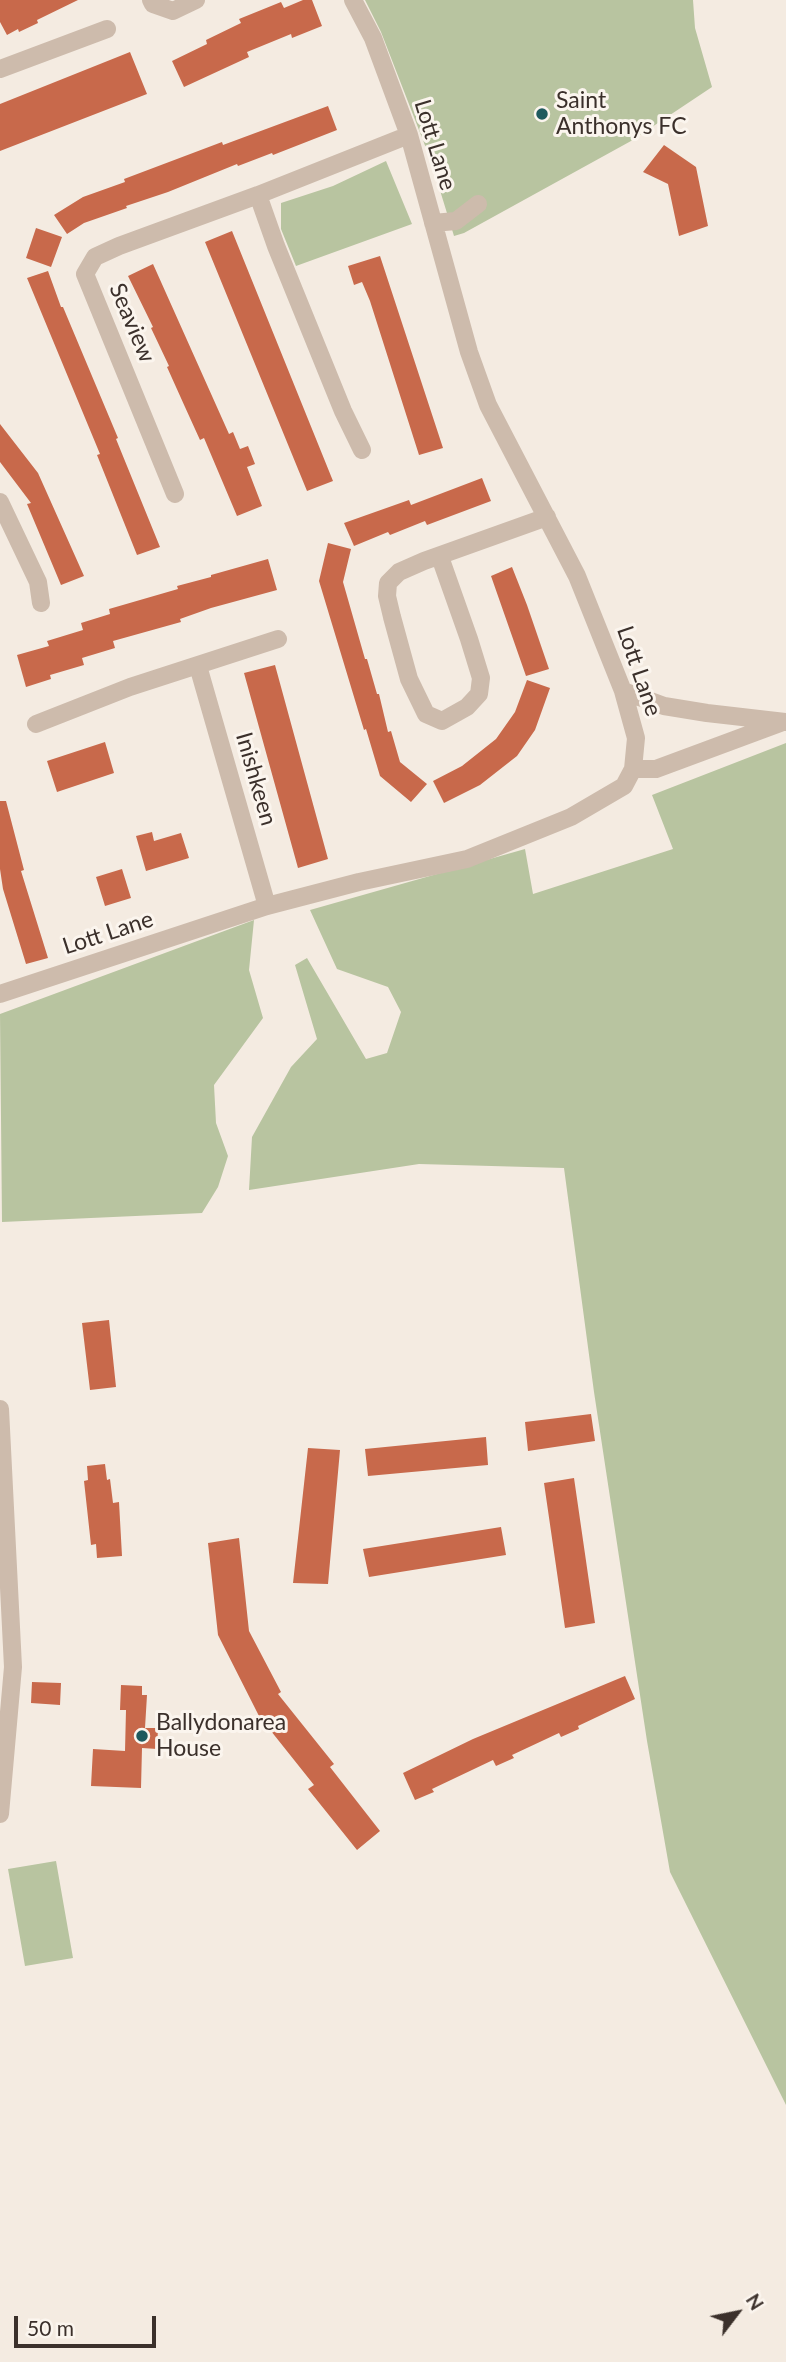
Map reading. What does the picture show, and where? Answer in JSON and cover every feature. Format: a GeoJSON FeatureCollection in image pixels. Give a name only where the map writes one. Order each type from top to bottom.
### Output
{"type":"FeatureCollection","features":[{"type":"Feature","properties":{"kind":"street"},"geometry":{"type":"LineString","coordinates":[[151,0],[153,4],[173,11],[196,0]]}},
{"type":"Feature","properties":{"kind":"street","name":"Lott Lane"},"geometry":{"type":"LineString","coordinates":[[0,994],[267,906],[359,882],[467,859],[571,817],[624,786],[633,769],[636,738],[623,691],[581,587],[488,405],[469,352],[409,135],[373,38],[353,0]]}},
{"type":"Feature","properties":{"kind":"street"},"geometry":{"type":"LineString","coordinates":[[0,69],[107,29]]}},
{"type":"Feature","properties":{"kind":"street","name":"Seaview"},"geometry":{"type":"LineString","coordinates":[[175,494],[85,274],[95,257],[409,135]]}},
{"type":"Feature","properties":{"kind":"street"},"geometry":{"type":"LineString","coordinates":[[258,195],[343,411],[362,450]]}},
{"type":"Feature","properties":{"kind":"street"},"geometry":{"type":"LineString","coordinates":[[433,223],[456,220],[478,204]]}},
{"type":"Feature","properties":{"kind":"street"},"geometry":{"type":"LineString","coordinates":[[0,502],[38,582],[41,603]]}},
{"type":"Feature","properties":{"kind":"street"},"geometry":{"type":"LineString","coordinates":[[440,557],[481,678],[479,694],[467,707],[442,720],[426,714],[409,679],[387,596],[388,583],[399,572],[424,561],[547,517]]}},
{"type":"Feature","properties":{"kind":"street"},"geometry":{"type":"LineString","coordinates":[[36,724],[130,687],[278,639]]}},
{"type":"Feature","properties":{"kind":"street","name":"Inishkeen"},"geometry":{"type":"LineString","coordinates":[[198,666],[267,906]]}},
{"type":"Feature","properties":{"kind":"street"},"geometry":{"type":"LineString","coordinates":[[623,691],[664,706],[785,722]]}},
{"type":"Feature","properties":{"kind":"street"},"geometry":{"type":"LineString","coordinates":[[633,769],[656,769],[785,722]]}},
{"type":"Feature","properties":{"kind":"street"},"geometry":{"type":"LineString","coordinates":[[0,1409],[13,1667],[0,1814]]}},
{"type":"Feature","properties":{"kind":"green space","name":"Saint Anthonys FC"},"geometry":{"type":"Polygon","coordinates":[[[365,0],[693,0],[695,28],[712,87],[631,141],[454,236],[431,161],[381,32],[365,0]]]}},
{"type":"Feature","properties":{"kind":"green space"},"geometry":{"type":"Polygon","coordinates":[[[386,161],[412,224],[296,266],[281,229],[281,203],[333,186],[386,161]]]}},
{"type":"Feature","properties":{"kind":"green space"},"geometry":{"type":"Polygon","coordinates":[[[786,743],[786,2105],[670,1872],[647,1741],[594,1392],[564,1168],[419,1164],[249,1190],[252,1137],[291,1067],[317,1039],[295,965],[307,958],[366,1059],[387,1053],[401,1012],[388,987],[337,969],[310,910],[525,849],[533,894],[673,849],[652,795],[786,743]]]}},
{"type":"Feature","properties":{"kind":"green space"},"geometry":{"type":"Polygon","coordinates":[[[254,920],[249,970],[263,1018],[214,1085],[216,1123],[228,1156],[218,1187],[202,1213],[2,1222],[0,1014],[254,920]]]}},
{"type":"Feature","properties":{"kind":"green space"},"geometry":{"type":"Polygon","coordinates":[[[56,1861],[73,1958],[25,1966],[8,1869],[56,1861]]]}},
{"type":"Feature","properties":{"kind":"building"},"geometry":{"type":"Polygon","coordinates":[[[0,0],[78,0],[37,20],[38,23],[7,35],[0,22],[0,0]]]}},
{"type":"Feature","properties":{"kind":"building"},"geometry":{"type":"Polygon","coordinates":[[[303,0],[312,0],[322,26],[292,38],[291,34],[247,52],[249,57],[184,87],[172,61],[241,23],[239,19],[281,2],[284,8],[303,0]]]}},
{"type":"Feature","properties":{"kind":"building"},"geometry":{"type":"Polygon","coordinates":[[[130,52],[147,94],[0,151],[0,104],[130,52]]]}},
{"type":"Feature","properties":{"kind":"building"},"geometry":{"type":"Polygon","coordinates":[[[328,106],[337,130],[126,206],[127,208],[84,223],[67,234],[54,215],[83,197],[125,182],[124,179],[328,106]]]}},
{"type":"Feature","properties":{"kind":"building"},"geometry":{"type":"Polygon","coordinates":[[[664,145],[696,167],[708,226],[679,236],[668,184],[643,172],[664,145]]]}},
{"type":"Feature","properties":{"kind":"building"},"geometry":{"type":"Polygon","coordinates":[[[36,228],[62,237],[51,267],[26,258],[36,228]]]}},
{"type":"Feature","properties":{"kind":"building"},"geometry":{"type":"Polygon","coordinates":[[[232,231],[333,481],[307,491],[205,242],[232,231]]]}},
{"type":"Feature","properties":{"kind":"building"},"geometry":{"type":"Polygon","coordinates":[[[380,256],[443,448],[419,455],[370,301],[362,282],[354,285],[348,266],[380,256]]]}},
{"type":"Feature","properties":{"kind":"building"},"geometry":{"type":"Polygon","coordinates":[[[153,264],[229,434],[233,432],[240,449],[248,446],[255,464],[247,467],[262,506],[237,516],[204,438],[200,440],[185,407],[151,328],[153,327],[128,276],[153,264]]]}},
{"type":"Feature","properties":{"kind":"building"},"geometry":{"type":"Polygon","coordinates":[[[48,271],[160,547],[137,555],[97,455],[100,454],[27,278],[48,271]]]}},
{"type":"Feature","properties":{"kind":"building"},"geometry":{"type":"Polygon","coordinates":[[[0,424],[38,473],[84,576],[61,585],[27,504],[31,503],[0,462],[0,424]]]}},
{"type":"Feature","properties":{"kind":"building"},"geometry":{"type":"Polygon","coordinates":[[[482,478],[491,501],[427,525],[425,521],[354,546],[344,523],[409,500],[411,505],[482,478]]]}},
{"type":"Feature","properties":{"kind":"building"},"geometry":{"type":"Polygon","coordinates":[[[328,543],[351,549],[343,582],[365,659],[379,694],[388,732],[391,731],[400,762],[427,784],[411,802],[380,776],[366,729],[364,730],[319,581],[328,543]]]}},
{"type":"Feature","properties":{"kind":"building"},"geometry":{"type":"Polygon","coordinates":[[[268,559],[277,590],[211,608],[180,619],[181,622],[113,641],[115,648],[82,658],[84,665],[50,675],[51,679],[26,687],[17,655],[49,646],[47,641],[83,630],[81,623],[110,614],[109,609],[268,559]]]}},
{"type":"Feature","properties":{"kind":"building"},"geometry":{"type":"Polygon","coordinates":[[[512,567],[549,669],[526,676],[491,576],[512,567]]]}},
{"type":"Feature","properties":{"kind":"building"},"geometry":{"type":"Polygon","coordinates":[[[275,665],[328,859],[298,868],[244,673],[275,665]]]}},
{"type":"Feature","properties":{"kind":"building"},"geometry":{"type":"Polygon","coordinates":[[[527,680],[550,688],[535,730],[517,756],[480,785],[444,803],[433,781],[462,766],[496,739],[515,712],[527,680]]]}},
{"type":"Feature","properties":{"kind":"building"},"geometry":{"type":"Polygon","coordinates":[[[105,742],[114,773],[57,792],[47,761],[105,742]]]}},
{"type":"Feature","properties":{"kind":"building"},"geometry":{"type":"Polygon","coordinates":[[[0,801],[6,801],[24,870],[21,871],[48,958],[26,964],[3,889],[0,869],[0,801]]]}},
{"type":"Feature","properties":{"kind":"building"},"geometry":{"type":"Polygon","coordinates":[[[152,832],[154,841],[181,833],[189,858],[146,871],[136,836],[152,832]]]}},
{"type":"Feature","properties":{"kind":"building"},"geometry":{"type":"Polygon","coordinates":[[[122,869],[131,898],[105,906],[96,877],[122,869]]]}},
{"type":"Feature","properties":{"kind":"building"},"geometry":{"type":"Polygon","coordinates":[[[109,1320],[116,1387],[90,1390],[82,1323],[109,1320]]]}},
{"type":"Feature","properties":{"kind":"building"},"geometry":{"type":"Polygon","coordinates":[[[591,1414],[595,1441],[528,1451],[525,1422],[591,1414]]]}},
{"type":"Feature","properties":{"kind":"building"},"geometry":{"type":"Polygon","coordinates":[[[486,1437],[488,1465],[368,1476],[365,1449],[486,1437]]]}},
{"type":"Feature","properties":{"kind":"building"},"geometry":{"type":"Polygon","coordinates":[[[308,1448],[340,1450],[328,1584],[293,1583],[308,1448]]]}},
{"type":"Feature","properties":{"kind":"building"},"geometry":{"type":"Polygon","coordinates":[[[105,1464],[113,1503],[119,1502],[122,1556],[97,1558],[96,1544],[91,1545],[84,1481],[88,1480],[87,1466],[105,1464]]]}},
{"type":"Feature","properties":{"kind":"building"},"geometry":{"type":"Polygon","coordinates":[[[574,1478],[595,1623],[565,1628],[544,1483],[574,1478]]]}},
{"type":"Feature","properties":{"kind":"building"},"geometry":{"type":"Polygon","coordinates":[[[501,1527],[506,1555],[369,1577],[363,1549],[501,1527]]]}},
{"type":"Feature","properties":{"kind":"building"},"geometry":{"type":"Polygon","coordinates":[[[239,1538],[249,1631],[281,1692],[278,1694],[334,1764],[330,1767],[380,1831],[357,1850],[308,1789],[314,1785],[259,1716],[218,1635],[208,1543],[239,1538]]]}},
{"type":"Feature","properties":{"kind":"building"},"geometry":{"type":"Polygon","coordinates":[[[625,1676],[635,1699],[578,1726],[579,1729],[561,1737],[559,1733],[512,1755],[514,1758],[496,1766],[493,1760],[415,1800],[403,1773],[473,1739],[625,1676]]]}},
{"type":"Feature","properties":{"kind":"building"},"geometry":{"type":"Polygon","coordinates":[[[32,1682],[61,1683],[60,1705],[31,1703],[32,1682]]]}},
{"type":"Feature","properties":{"kind":"building","name":"Ballydonarea House"},"geometry":{"type":"Polygon","coordinates":[[[121,1685],[142,1686],[142,1695],[147,1695],[145,1728],[158,1728],[157,1749],[142,1748],[141,1788],[91,1786],[93,1749],[125,1751],[126,1710],[120,1710],[121,1685]]]}},
{"type":"Feature","properties":{"kind":"place","name":"Saint Anthonys FC"},"geometry":{"type":"Point","coordinates":[542,114]}},
{"type":"Feature","properties":{"kind":"place","name":"Ballydonarea House"},"geometry":{"type":"Point","coordinates":[142,1736]}}]}
